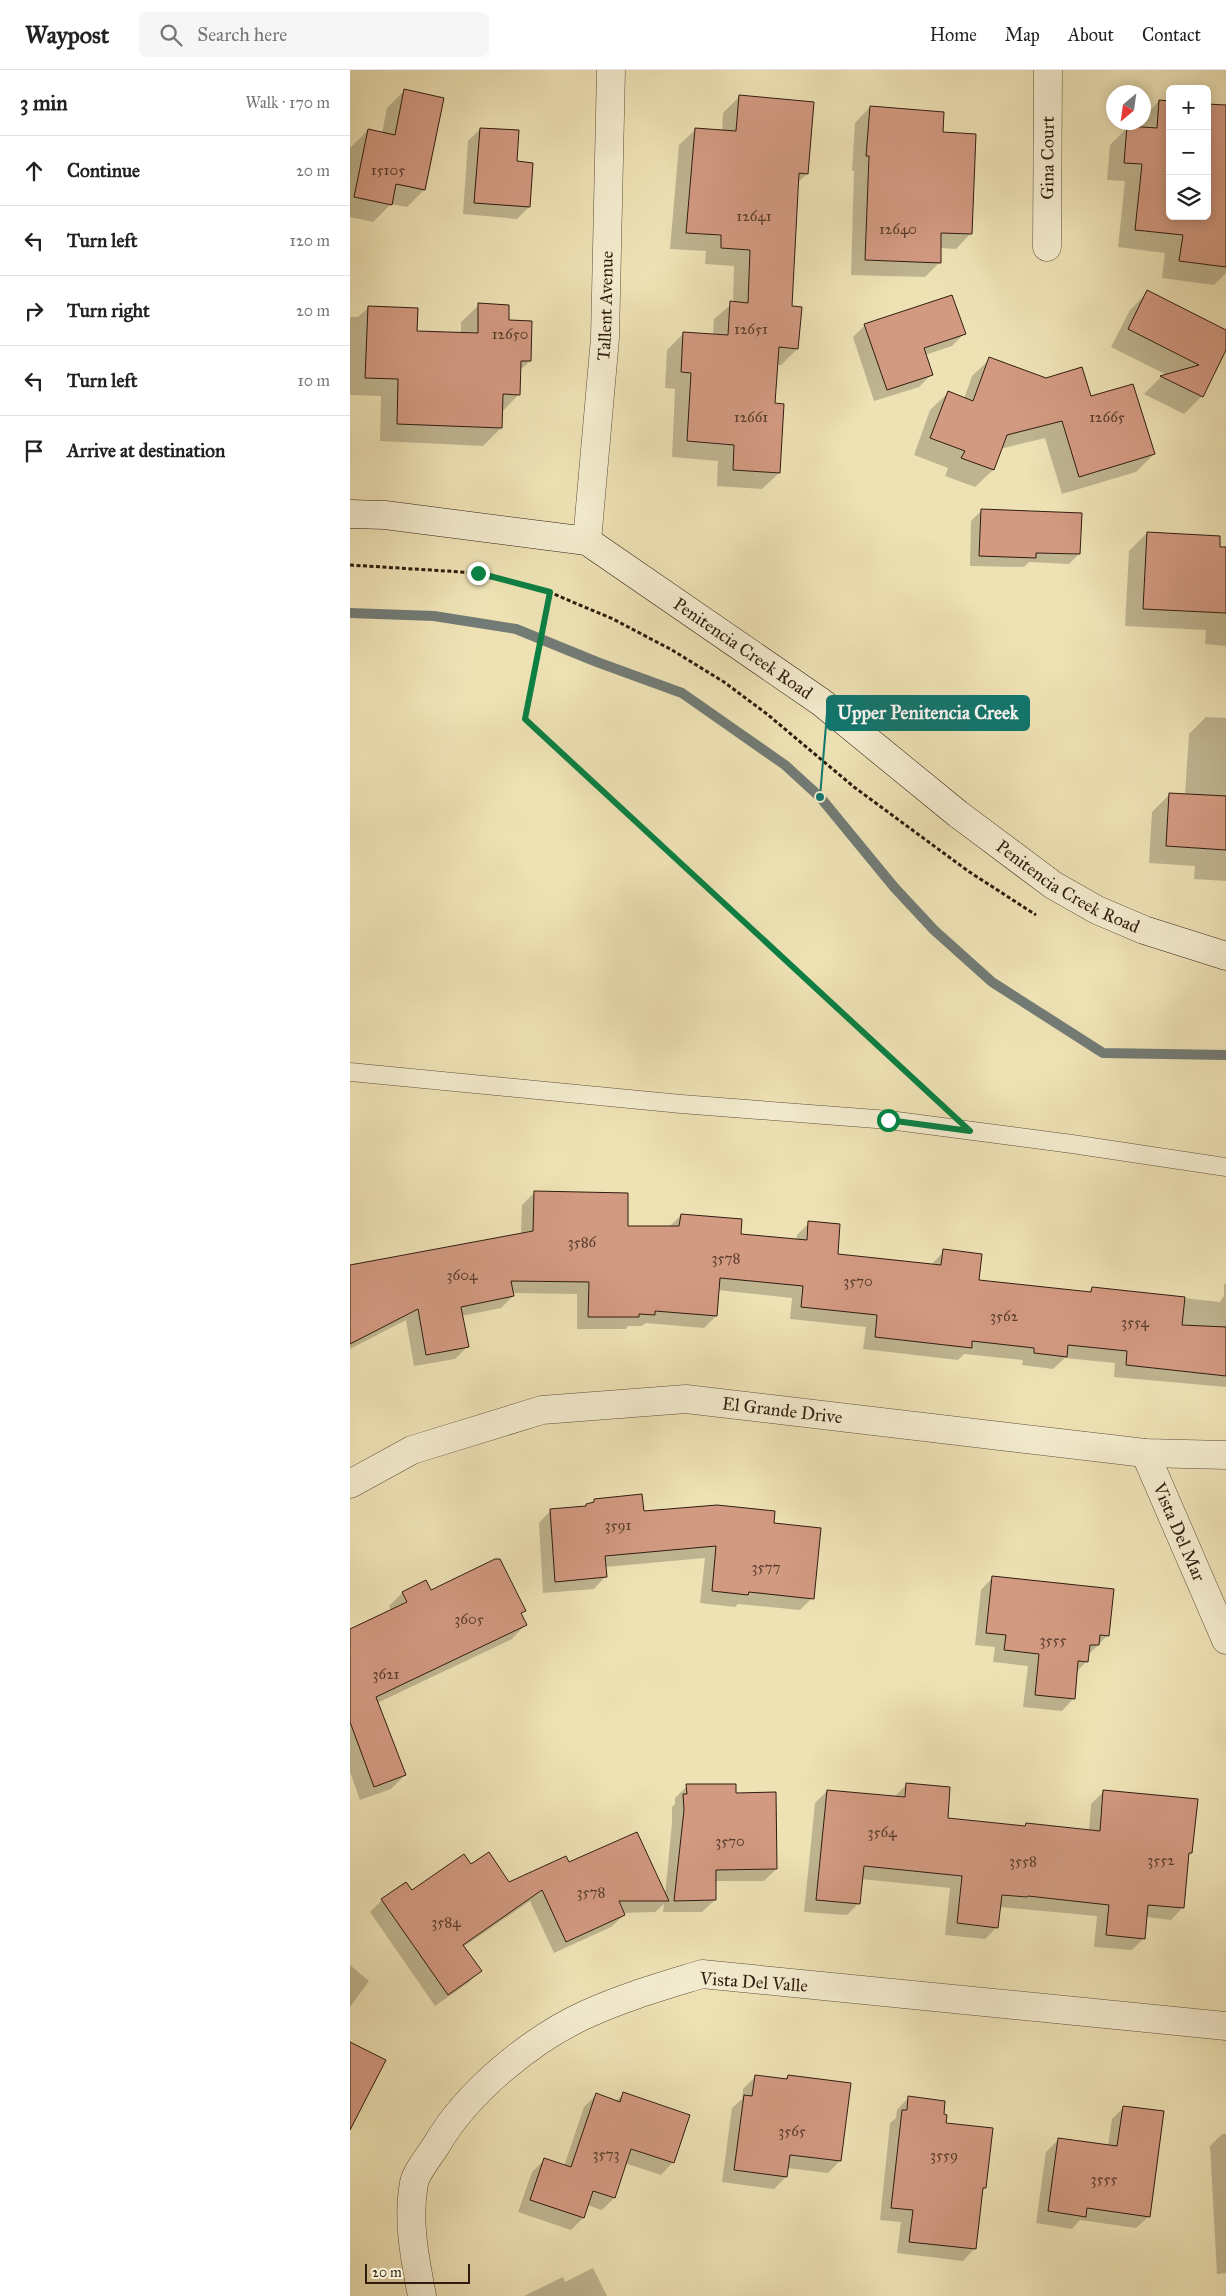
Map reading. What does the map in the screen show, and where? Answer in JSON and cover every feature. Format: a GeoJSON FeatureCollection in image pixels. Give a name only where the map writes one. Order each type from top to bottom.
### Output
{"type":"FeatureCollection","features":[{"type":"Feature","properties":{"kind":"street","name":"Tallent Avenue"},"geometry":{"type":"LineString","coordinates":[[587,541],[605,338],[611,70]]}},
{"type":"Feature","properties":{"kind":"street","name":"Gina Court"},"geometry":{"type":"LineString","coordinates":[[1047,247],[1048,70]]}},
{"type":"Feature","properties":{"kind":"street","name":"Penitencia Creek Road"},"geometry":{"type":"LineString","coordinates":[[350,514],[384,515],[587,541],[821,702],[958,814],[1053,885],[1097,910],[1144,930],[1226,956]]}},
{"type":"Feature","properties":{"kind":"street","name":"El Grande Drive"},"geometry":{"type":"LineString","coordinates":[[350,1484],[412,1450],[542,1410],[686,1399],[1145,1453],[1226,1455]]}},
{"type":"Feature","properties":{"kind":"street","name":"Vista Del Mar"},"geometry":{"type":"LineString","coordinates":[[1145,1453],[1226,1640]]}},
{"type":"Feature","properties":{"kind":"street","name":"Vista Del Valle"},"geometry":{"type":"LineString","coordinates":[[422,2296],[412,2243],[414,2182],[446,2128],[479,2089],[542,2039],[586,2014],[632,1996],[702,1974],[1226,2026]]}},
{"type":"Feature","properties":{"kind":"lane"},"geometry":{"type":"LineString","coordinates":[[350,1072],[681,1104],[888,1120],[1226,1167]]}},
{"type":"Feature","properties":{"kind":"path"},"geometry":{"type":"LineString","coordinates":[[350,565],[478,573],[550,592],[622,624],[672,650],[724,682],[767,714],[854,787],[995,890],[1043,919]]}},
{"type":"Feature","properties":{"kind":"path"},"geometry":{"type":"LineString","coordinates":[[550,592],[525,719],[970,1131]]}},
{"type":"Feature","properties":{"kind":"building"},"geometry":{"type":"Polygon","coordinates":[[[404,89],[444,98],[425,190],[396,184],[392,205],[354,197],[368,129],[395,135],[404,89]]]}},
{"type":"Feature","properties":{"kind":"building"},"geometry":{"type":"Polygon","coordinates":[[[739,95],[814,102],[808,174],[799,173],[792,306],[802,307],[798,349],[779,347],[775,403],[784,404],[780,473],[733,470],[734,445],[687,441],[691,373],[681,372],[683,332],[728,335],[730,301],[748,303],[750,250],[721,248],[721,235],[686,233],[695,128],[736,131],[739,95]]]}},
{"type":"Feature","properties":{"kind":"building"},"geometry":{"type":"Polygon","coordinates":[[[1159,100],[1166,101],[1166,220],[1211,220],[1211,104],[1226,105],[1226,267],[1179,261],[1183,235],[1135,230],[1142,164],[1124,163],[1127,130],[1151,130],[1151,128],[1157,128],[1159,100]]]}},
{"type":"Feature","properties":{"kind":"building"},"geometry":{"type":"Polygon","coordinates":[[[870,106],[944,112],[943,132],[976,134],[972,234],[941,233],[941,263],[865,260],[869,156],[866,156],[870,106]]]}},
{"type":"Feature","properties":{"kind":"building"},"geometry":{"type":"Polygon","coordinates":[[[480,128],[519,130],[517,161],[533,163],[530,207],[474,203],[480,128]]]}},
{"type":"Feature","properties":{"kind":"building"},"geometry":{"type":"Polygon","coordinates":[[[1147,290],[1226,330],[1226,350],[1203,397],[1160,376],[1199,365],[1128,329],[1147,290]]]}},
{"type":"Feature","properties":{"kind":"building"},"geometry":{"type":"Polygon","coordinates":[[[952,295],[966,334],[924,348],[933,375],[887,390],[864,324],[952,295]]]}},
{"type":"Feature","properties":{"kind":"building"},"geometry":{"type":"Polygon","coordinates":[[[478,303],[509,305],[509,320],[532,321],[531,361],[521,361],[520,395],[503,394],[502,428],[397,424],[398,379],[365,378],[368,306],[418,308],[417,331],[478,333],[478,303]]]}},
{"type":"Feature","properties":{"kind":"building"},"geometry":{"type":"Polygon","coordinates":[[[989,357],[1046,378],[1082,367],[1091,396],[1133,384],[1155,454],[1079,477],[1062,421],[1007,435],[994,470],[961,458],[965,451],[930,438],[948,391],[973,401],[989,357]]]}},
{"type":"Feature","properties":{"kind":"building"},"geometry":{"type":"Polygon","coordinates":[[[981,509],[1082,513],[1080,554],[1036,553],[1036,558],[979,556],[981,509]]]}},
{"type":"Feature","properties":{"kind":"building"},"geometry":{"type":"Polygon","coordinates":[[[1147,532],[1220,536],[1220,547],[1226,547],[1226,613],[1143,609],[1147,532]]]}},
{"type":"Feature","properties":{"kind":"building"},"geometry":{"type":"Polygon","coordinates":[[[1169,793],[1226,796],[1226,850],[1166,846],[1169,793]]]}},
{"type":"Feature","properties":{"kind":"building"},"geometry":{"type":"Polygon","coordinates":[[[534,1191],[628,1193],[628,1226],[679,1226],[681,1214],[742,1219],[741,1234],[807,1240],[808,1221],[840,1224],[838,1254],[941,1265],[943,1249],[982,1254],[979,1280],[1091,1292],[1092,1287],[1185,1297],[1182,1325],[1226,1327],[1226,1376],[1126,1365],[1127,1351],[1068,1345],[1067,1357],[1034,1353],[1034,1348],[972,1341],[972,1348],[875,1337],[877,1315],[801,1307],[803,1286],[720,1278],[717,1316],[655,1311],[655,1315],[639,1314],[639,1317],[588,1317],[589,1282],[511,1281],[514,1296],[461,1307],[469,1347],[426,1355],[418,1309],[350,1344],[350,1265],[533,1231],[534,1191]]]}},
{"type":"Feature","properties":{"kind":"building"},"geometry":{"type":"Polygon","coordinates":[[[642,1494],[644,1511],[717,1505],[775,1511],[774,1523],[821,1528],[814,1599],[749,1592],[748,1595],[712,1591],[716,1546],[605,1556],[607,1577],[555,1582],[550,1509],[586,1506],[586,1504],[594,1502],[594,1499],[642,1494]]]}},
{"type":"Feature","properties":{"kind":"building"},"geometry":{"type":"Polygon","coordinates":[[[495,1559],[500,1559],[526,1611],[521,1613],[527,1625],[376,1697],[406,1775],[374,1787],[350,1722],[350,1629],[407,1602],[402,1592],[426,1580],[431,1590],[495,1559]]]}},
{"type":"Feature","properties":{"kind":"building"},"geometry":{"type":"Polygon","coordinates":[[[992,1576],[1114,1589],[1109,1636],[1100,1635],[1099,1645],[1090,1645],[1088,1662],[1078,1661],[1075,1699],[1035,1695],[1039,1654],[1004,1650],[1006,1635],[986,1633],[992,1576]]]}},
{"type":"Feature","properties":{"kind":"building"},"geometry":{"type":"Polygon","coordinates":[[[906,1783],[950,1787],[948,1818],[1025,1826],[1026,1823],[1100,1831],[1103,1790],[1198,1799],[1192,1853],[1189,1853],[1184,1908],[1148,1905],[1145,1939],[1106,1935],[1109,1905],[1028,1896],[1002,1895],[998,1928],[957,1923],[962,1876],[864,1866],[860,1904],[816,1900],[827,1790],[905,1797],[906,1783]]]}},
{"type":"Feature","properties":{"kind":"building"},"geometry":{"type":"Polygon","coordinates":[[[686,1784],[736,1784],[736,1793],[776,1792],[777,1869],[716,1870],[716,1900],[674,1901],[684,1810],[683,1794],[687,1794],[686,1784]]]}},
{"type":"Feature","properties":{"kind":"building"},"geometry":{"type":"Polygon","coordinates":[[[637,1832],[669,1901],[619,1901],[625,1915],[566,1942],[542,1890],[463,1945],[482,1971],[448,1995],[381,1899],[406,1882],[412,1890],[464,1854],[471,1864],[489,1852],[509,1882],[566,1856],[569,1862],[637,1832]]]}},
{"type":"Feature","properties":{"kind":"building"},"geometry":{"type":"Polygon","coordinates":[[[350,2042],[386,2060],[350,2130],[350,2042]]]}},
{"type":"Feature","properties":{"kind":"building"},"geometry":{"type":"Polygon","coordinates":[[[755,2075],[787,2079],[788,2075],[851,2083],[841,2161],[790,2155],[787,2177],[734,2170],[744,2095],[752,2096],[755,2075]]]}},
{"type":"Feature","properties":{"kind":"building"},"geometry":{"type":"Polygon","coordinates":[[[623,2092],[690,2115],[674,2163],[631,2149],[615,2198],[593,2191],[584,2218],[530,2200],[544,2158],[571,2167],[596,2093],[620,2102],[623,2092]]]}},
{"type":"Feature","properties":{"kind":"building"},"geometry":{"type":"Polygon","coordinates":[[[908,2096],[945,2101],[944,2114],[947,2115],[946,2123],[993,2128],[986,2188],[983,2188],[976,2249],[909,2242],[913,2210],[891,2208],[902,2110],[907,2110],[908,2096]]]}},
{"type":"Feature","properties":{"kind":"building"},"geometry":{"type":"Polygon","coordinates":[[[1123,2106],[1164,2111],[1150,2217],[1087,2208],[1086,2217],[1048,2211],[1058,2138],[1117,2146],[1123,2106]]]}},
{"type":"Feature","properties":{"kind":"waterway"},"geometry":{"type":"LineString","coordinates":[[350,613],[434,616],[516,629],[597,662],[682,693],[785,765],[820,797],[894,887],[934,930],[992,982],[1103,1053],[1226,1055]]}},
{"type":"Feature","properties":{"kind":"place","name":"Upper Penitencia Creek"},"geometry":{"type":"Point","coordinates":[820,797]}},
{"type":"Feature","properties":{"kind":"route"},"geometry":{"type":"LineString","coordinates":[[478,573],[550,592],[525,719],[970,1131],[888,1120]]}}]}
